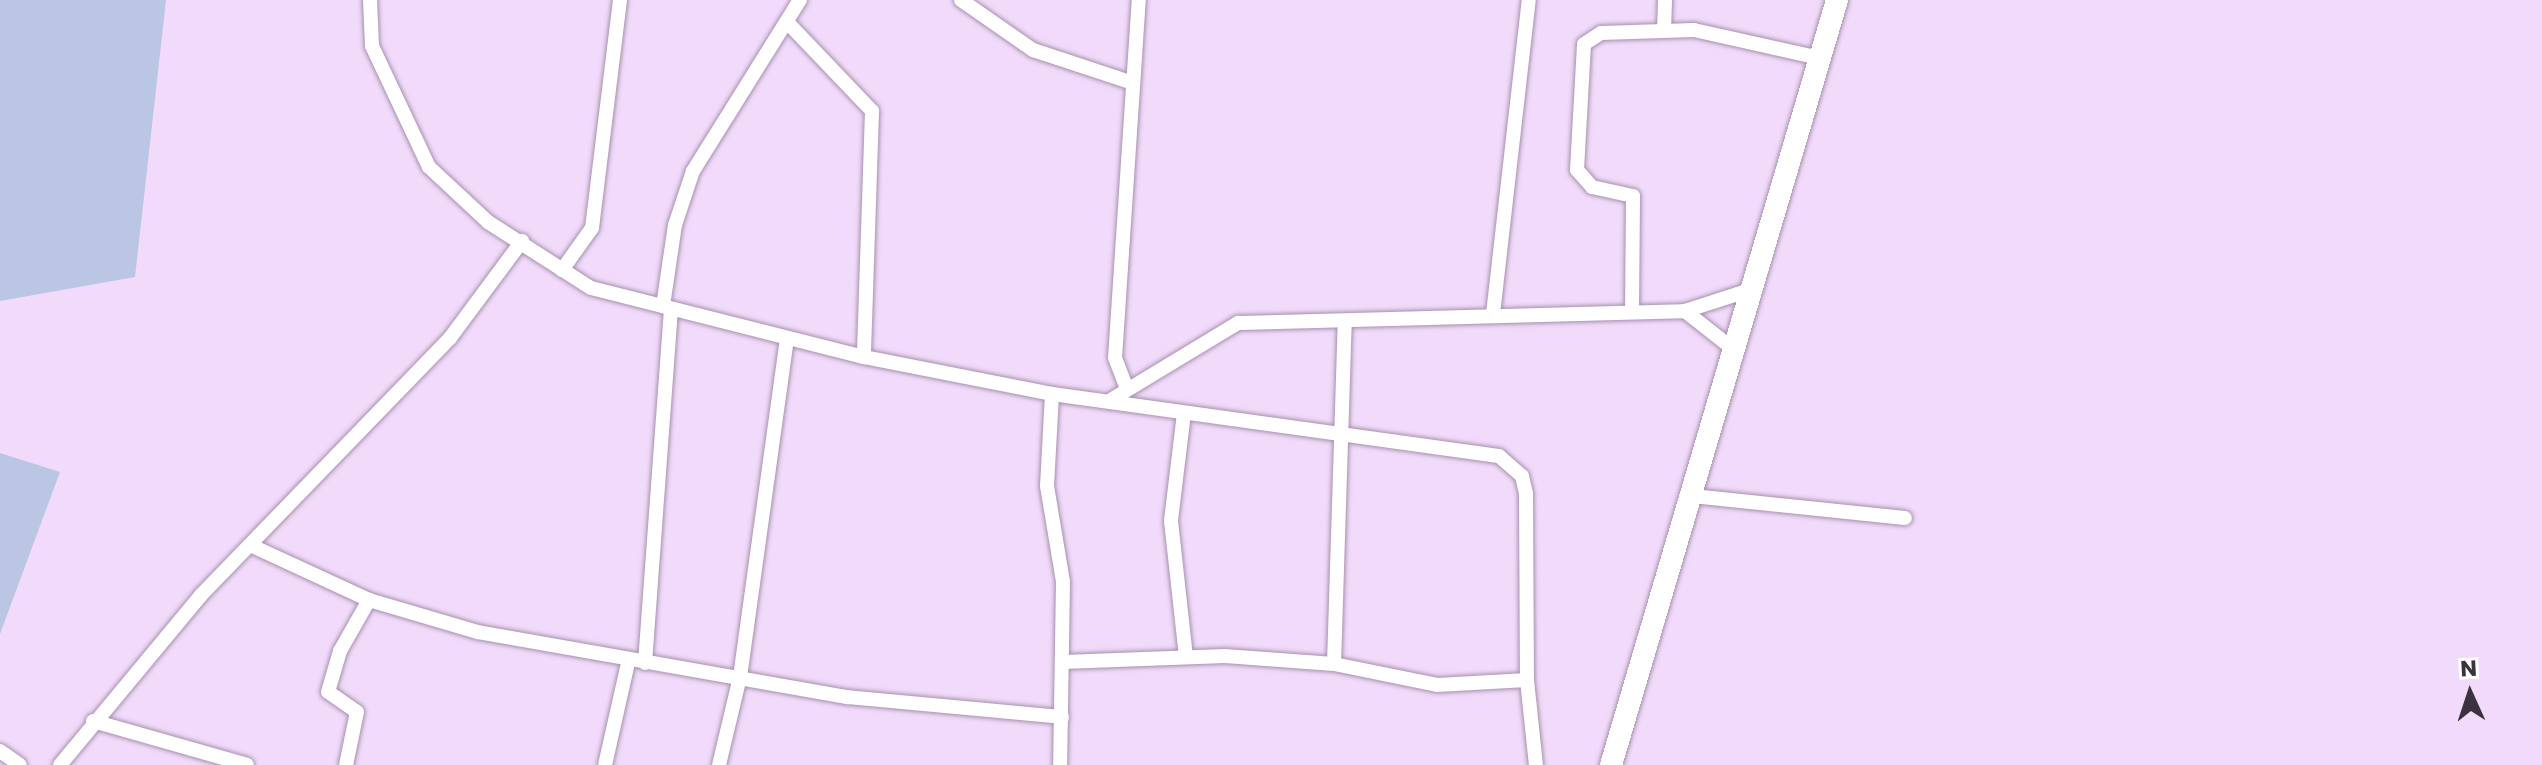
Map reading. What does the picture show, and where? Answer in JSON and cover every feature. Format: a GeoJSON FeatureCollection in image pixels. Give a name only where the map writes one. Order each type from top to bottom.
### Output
{"type":"FeatureCollection","features":[{"type":"Feature","properties":{"kind":"main road"},"geometry":{"type":"LineString","coordinates":[[1611,765],[1837,0]]}},
{"type":"Feature","properties":{"kind":"street"},"geometry":{"type":"LineString","coordinates":[[370,0],[372,46],[429,167],[488,222],[591,288],[864,357],[1052,394],[1484,451],[1522,476],[1527,680],[1536,765]]}},
{"type":"Feature","properties":{"kind":"street"},"geometry":{"type":"LineString","coordinates":[[562,270],[592,228],[620,0]]}},
{"type":"Feature","properties":{"kind":"street"},"geometry":{"type":"LineString","coordinates":[[663,306],[675,225],[693,171],[800,0]]}},
{"type":"Feature","properties":{"kind":"street"},"geometry":{"type":"LineString","coordinates":[[961,0],[1033,50],[1133,83]]}},
{"type":"Feature","properties":{"kind":"street"},"geometry":{"type":"LineString","coordinates":[[1127,389],[1115,358],[1139,0]]}},
{"type":"Feature","properties":{"kind":"street"},"geometry":{"type":"LineString","coordinates":[[1493,314],[1529,0]]}},
{"type":"Feature","properties":{"kind":"street"},"geometry":{"type":"LineString","coordinates":[[1664,30],[1665,0]]}},
{"type":"Feature","properties":{"kind":"street"},"geometry":{"type":"LineString","coordinates":[[787,22],[872,111],[864,357]]}},
{"type":"Feature","properties":{"kind":"street"},"geometry":{"type":"LineString","coordinates":[[1632,312],[1633,196],[1592,187],[1577,170],[1581,56],[1601,33],[1664,30],[1713,33],[1819,58]]}},
{"type":"Feature","properties":{"kind":"street"},"geometry":{"type":"LineString","coordinates":[[60,765],[93,721],[250,545],[382,415],[522,241]]}},
{"type":"Feature","properties":{"kind":"street"},"geometry":{"type":"LineString","coordinates":[[1109,401],[1238,323],[1685,311],[1753,289]]}},
{"type":"Feature","properties":{"kind":"street"},"geometry":{"type":"LineString","coordinates":[[645,663],[671,309],[663,306]]}},
{"type":"Feature","properties":{"kind":"street"},"geometry":{"type":"LineString","coordinates":[[1685,311],[1732,348]]}},
{"type":"Feature","properties":{"kind":"street"},"geometry":{"type":"LineString","coordinates":[[1334,664],[1339,432],[1345,322]]}},
{"type":"Feature","properties":{"kind":"street"},"geometry":{"type":"LineString","coordinates":[[719,765],[740,677],[787,338]]}},
{"type":"Feature","properties":{"kind":"street"},"geometry":{"type":"LineString","coordinates":[[1052,394],[1047,486],[1063,568],[1060,765]]}},
{"type":"Feature","properties":{"kind":"street"},"geometry":{"type":"LineString","coordinates":[[1184,413],[1171,521],[1186,656]]}},
{"type":"Feature","properties":{"kind":"street"},"geometry":{"type":"LineString","coordinates":[[1692,496],[1905,518]]}},
{"type":"Feature","properties":{"kind":"street"},"geometry":{"type":"LineString","coordinates":[[250,545],[369,600],[628,663],[740,677],[847,697],[1062,717]]}},
{"type":"Feature","properties":{"kind":"street"},"geometry":{"type":"LineString","coordinates":[[346,765],[357,712],[328,692],[340,651],[369,600]]}},
{"type":"Feature","properties":{"kind":"street"},"geometry":{"type":"LineString","coordinates":[[1063,662],[1186,656],[1334,664],[1437,685],[1527,680]]}},
{"type":"Feature","properties":{"kind":"street"},"geometry":{"type":"LineString","coordinates":[[605,765],[628,663]]}},
{"type":"Feature","properties":{"kind":"street"},"geometry":{"type":"LineString","coordinates":[[93,721],[247,765]]}},
{"type":"Feature","properties":{"kind":"street"},"geometry":{"type":"LineString","coordinates":[[0,751],[20,765]]}},
{"type":"Feature","properties":{"kind":"water"},"geometry":{"type":"Polygon","coordinates":[[[0,0],[166,0],[135,277],[0,301],[0,0]]]}},
{"type":"Feature","properties":{"kind":"water"},"geometry":{"type":"Polygon","coordinates":[[[0,453],[60,472],[0,634],[0,453]]]}}]}
